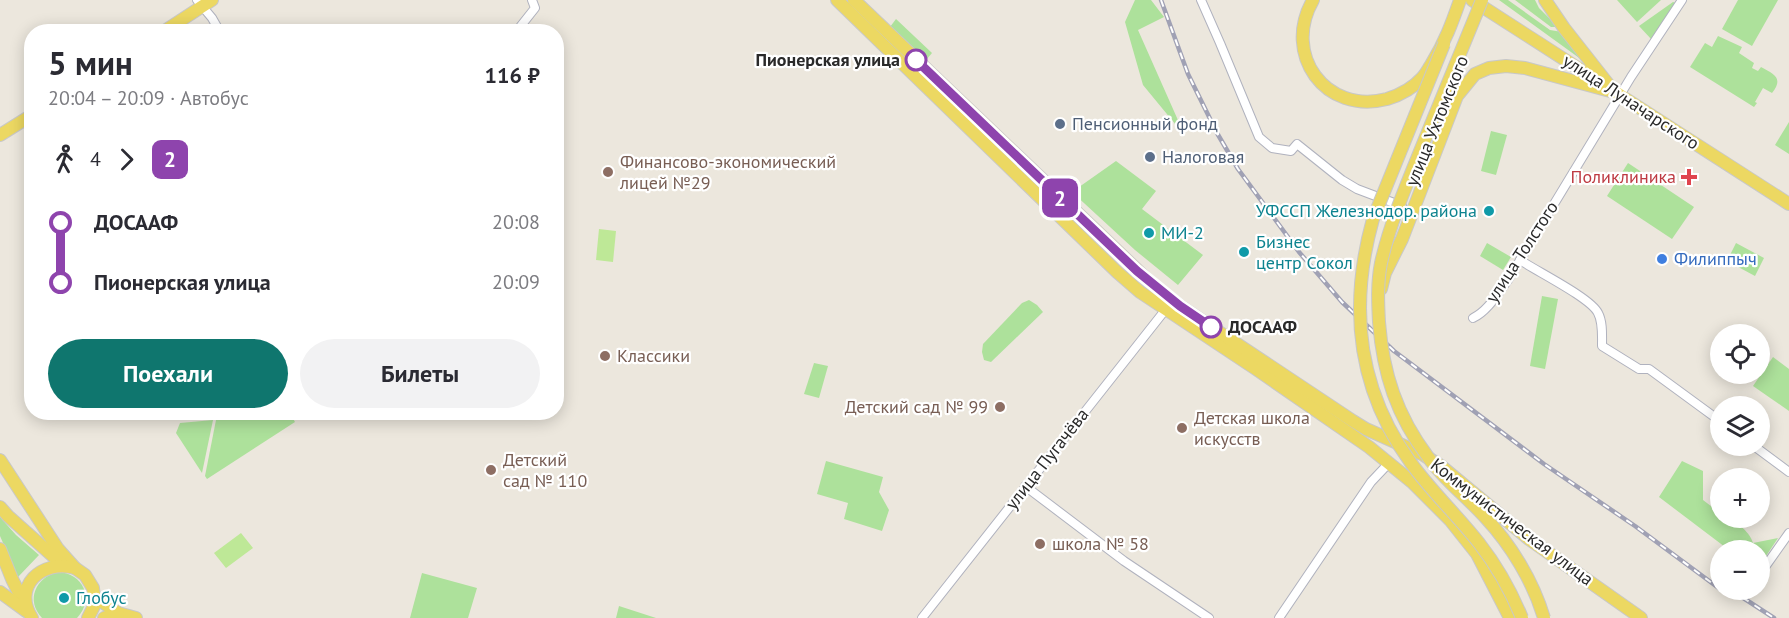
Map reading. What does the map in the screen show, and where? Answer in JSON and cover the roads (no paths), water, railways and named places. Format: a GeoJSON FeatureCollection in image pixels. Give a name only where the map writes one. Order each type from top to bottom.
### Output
{"type":"FeatureCollection","features":[{"type":"Feature","properties":{"kind":"main road","name":"Коммунистическая улица"},"geometry":{"type":"LineString","coordinates":[[837,0],[1140,292],[1169,305],[1366,429],[1422,454],[1441,466],[1534,543],[1641,618]]}},
{"type":"Feature","properties":{"kind":"main road","name":"Коммунистическая улица"},"geometry":{"type":"LineString","coordinates":[[854,0],[1137,271],[1169,305],[1400,471],[1412,482],[1450,520],[1477,554],[1510,618]]}},
{"type":"Feature","properties":{"kind":"main road"},"geometry":{"type":"LineString","coordinates":[[1313,0],[1305,21],[1303,39],[1307,61],[1324,86],[1352,101],[1373,102],[1405,92],[1422,78],[1444,44]]}},
{"type":"Feature","properties":{"kind":"main road"},"geometry":{"type":"LineString","coordinates":[[1460,0],[1373,219],[1367,240],[1360,288],[1362,343],[1370,382],[1397,443],[1411,463],[1480,544],[1512,594],[1522,618]]}},
{"type":"Feature","properties":{"kind":"main road"},"geometry":{"type":"LineString","coordinates":[[1545,0],[1564,28],[1617,94]]}},
{"type":"Feature","properties":{"kind":"main road"},"geometry":{"type":"LineString","coordinates":[[174,24],[204,2]]}},
{"type":"Feature","properties":{"kind":"main road","name":"улица Луначарского"},"geometry":{"type":"LineString","coordinates":[[1480,2],[1511,25],[1789,204]]}},
{"type":"Feature","properties":{"kind":"main road"},"geometry":{"type":"LineString","coordinates":[[1480,2],[1385,245],[1380,266],[1377,302],[1380,332],[1387,376],[1409,428],[1438,470],[1485,517],[1503,540],[1531,583],[1544,618]]}},
{"type":"Feature","properties":{"kind":"main road"},"geometry":{"type":"LineString","coordinates":[[1377,302],[1385,273],[1402,239],[1457,96],[1474,74],[1489,68],[1506,66],[1525,68],[1617,94]]}},
{"type":"Feature","properties":{"kind":"main road"},"geometry":{"type":"LineString","coordinates":[[0,135],[24,120]]}},
{"type":"Feature","properties":{"kind":"main road"},"geometry":{"type":"LineString","coordinates":[[1366,429],[1414,460],[1464,485]]}},
{"type":"Feature","properties":{"kind":"main road"},"geometry":{"type":"LineString","coordinates":[[0,460],[69,566]]}},
{"type":"Feature","properties":{"kind":"main road"},"geometry":{"type":"LineString","coordinates":[[1400,471],[1403,461],[1414,460]]}},
{"type":"Feature","properties":{"kind":"main road"},"geometry":{"type":"LineString","coordinates":[[0,507],[69,566],[85,575],[93,588],[94,596],[94,606],[88,618]]}},
{"type":"Feature","properties":{"kind":"main road"},"geometry":{"type":"LineString","coordinates":[[0,549],[31,616]]}},
{"type":"Feature","properties":{"kind":"main road"},"geometry":{"type":"LineString","coordinates":[[31,616],[26,598],[29,584],[37,574],[48,567],[69,566]]}},
{"type":"Feature","properties":{"kind":"main road"},"geometry":{"type":"LineString","coordinates":[[0,593],[31,616]]}},
{"type":"Feature","properties":{"kind":"main road"},"geometry":{"type":"LineString","coordinates":[[94,596],[118,613],[136,618]]}},
{"type":"Feature","properties":{"kind":"main road"},"geometry":{"type":"LineString","coordinates":[[104,618],[118,613]]}},
{"type":"Feature","properties":{"kind":"street","name":"улица Ухтомского"},"geometry":{"type":"LineString","coordinates":[[1201,0],[1259,137],[1272,148],[1291,151],[1297,144],[1342,180],[1357,189],[1403,207],[1480,2]]}},
{"type":"Feature","properties":{"kind":"street","name":"улица Толстого"},"geometry":{"type":"LineString","coordinates":[[1473,318],[1488,306],[1508,280],[1617,94],[1682,0]]}},
{"type":"Feature","properties":{"kind":"street"},"geometry":{"type":"LineString","coordinates":[[204,2],[216,24]]}},
{"type":"Feature","properties":{"kind":"street"},"geometry":{"type":"LineString","coordinates":[[521,24],[534,4]]}},
{"type":"Feature","properties":{"kind":"street"},"geometry":{"type":"LineString","coordinates":[[1520,260],[1587,301],[1598,313],[1602,329],[1602,346],[1639,369],[1649,369],[1710,414]]}},
{"type":"Feature","properties":{"kind":"street","name":"улица Пугачёва"},"geometry":{"type":"LineString","coordinates":[[922,618],[1169,305]]}},
{"type":"Feature","properties":{"kind":"street"},"geometry":{"type":"LineString","coordinates":[[1767,456],[1789,472]]}},
{"type":"Feature","properties":{"kind":"street"},"geometry":{"type":"LineString","coordinates":[[1279,618],[1371,482],[1389,463]]}},
{"type":"Feature","properties":{"kind":"street"},"geometry":{"type":"LineString","coordinates":[[1025,486],[1124,561],[1209,618]]}},
{"type":"Feature","properties":{"kind":"street"},"geometry":{"type":"LineString","coordinates":[[1770,560],[1789,533]]}},
{"type":"Feature","properties":{"kind":"railway"},"geometry":{"type":"LineString","coordinates":[[1161,0],[1188,74],[1217,133],[1238,169],[1299,252],[1342,302],[1394,351],[1544,464],[1635,526],[1710,582]]}},
{"type":"Feature","properties":{"kind":"railway"},"geometry":{"type":"LineString","coordinates":[[1746,600],[1774,618]]}},
{"type":"Feature","properties":{"kind":"place","name":"Пионерская улица"},"geometry":{"type":"Point","coordinates":[916,60]}},
{"type":"Feature","properties":{"kind":"place","name":"Пенсионный фонд"},"geometry":{"type":"Point","coordinates":[1060,124]}},
{"type":"Feature","properties":{"kind":"place","name":"Налоговая"},"geometry":{"type":"Point","coordinates":[1150,157]}},
{"type":"Feature","properties":{"kind":"place","name":"Финансово-экономический лицей №29"},"geometry":{"type":"Point","coordinates":[608,172]}},
{"type":"Feature","properties":{"kind":"place","name":"Поликлиника"},"geometry":{"type":"Point","coordinates":[1689,177]}},
{"type":"Feature","properties":{"kind":"place","name":"УФССП Железнодор. района"},"geometry":{"type":"Point","coordinates":[1489,211]}},
{"type":"Feature","properties":{"kind":"place","name":"МИ-2"},"geometry":{"type":"Point","coordinates":[1149,233]}},
{"type":"Feature","properties":{"kind":"place","name":"Бизнес центр Сокол"},"geometry":{"type":"Point","coordinates":[1244,252]}},
{"type":"Feature","properties":{"kind":"place","name":"Филиппыч"},"geometry":{"type":"Point","coordinates":[1662,259]}},
{"type":"Feature","properties":{"kind":"place","name":"ДОСААФ"},"geometry":{"type":"Point","coordinates":[1211,327]}},
{"type":"Feature","properties":{"kind":"place","name":"Классики"},"geometry":{"type":"Point","coordinates":[605,356]}},
{"type":"Feature","properties":{"kind":"place","name":"Детский сад № 99"},"geometry":{"type":"Point","coordinates":[1000,407]}},
{"type":"Feature","properties":{"kind":"place","name":"Детская школа искусств"},"geometry":{"type":"Point","coordinates":[1182,428]}},
{"type":"Feature","properties":{"kind":"place","name":"Детский сад № 110"},"geometry":{"type":"Point","coordinates":[491,470]}},
{"type":"Feature","properties":{"kind":"place","name":"школа № 58"},"geometry":{"type":"Point","coordinates":[1040,544]}},
{"type":"Feature","properties":{"kind":"place","name":"Глобус"},"geometry":{"type":"Point","coordinates":[64,598]}}]}
